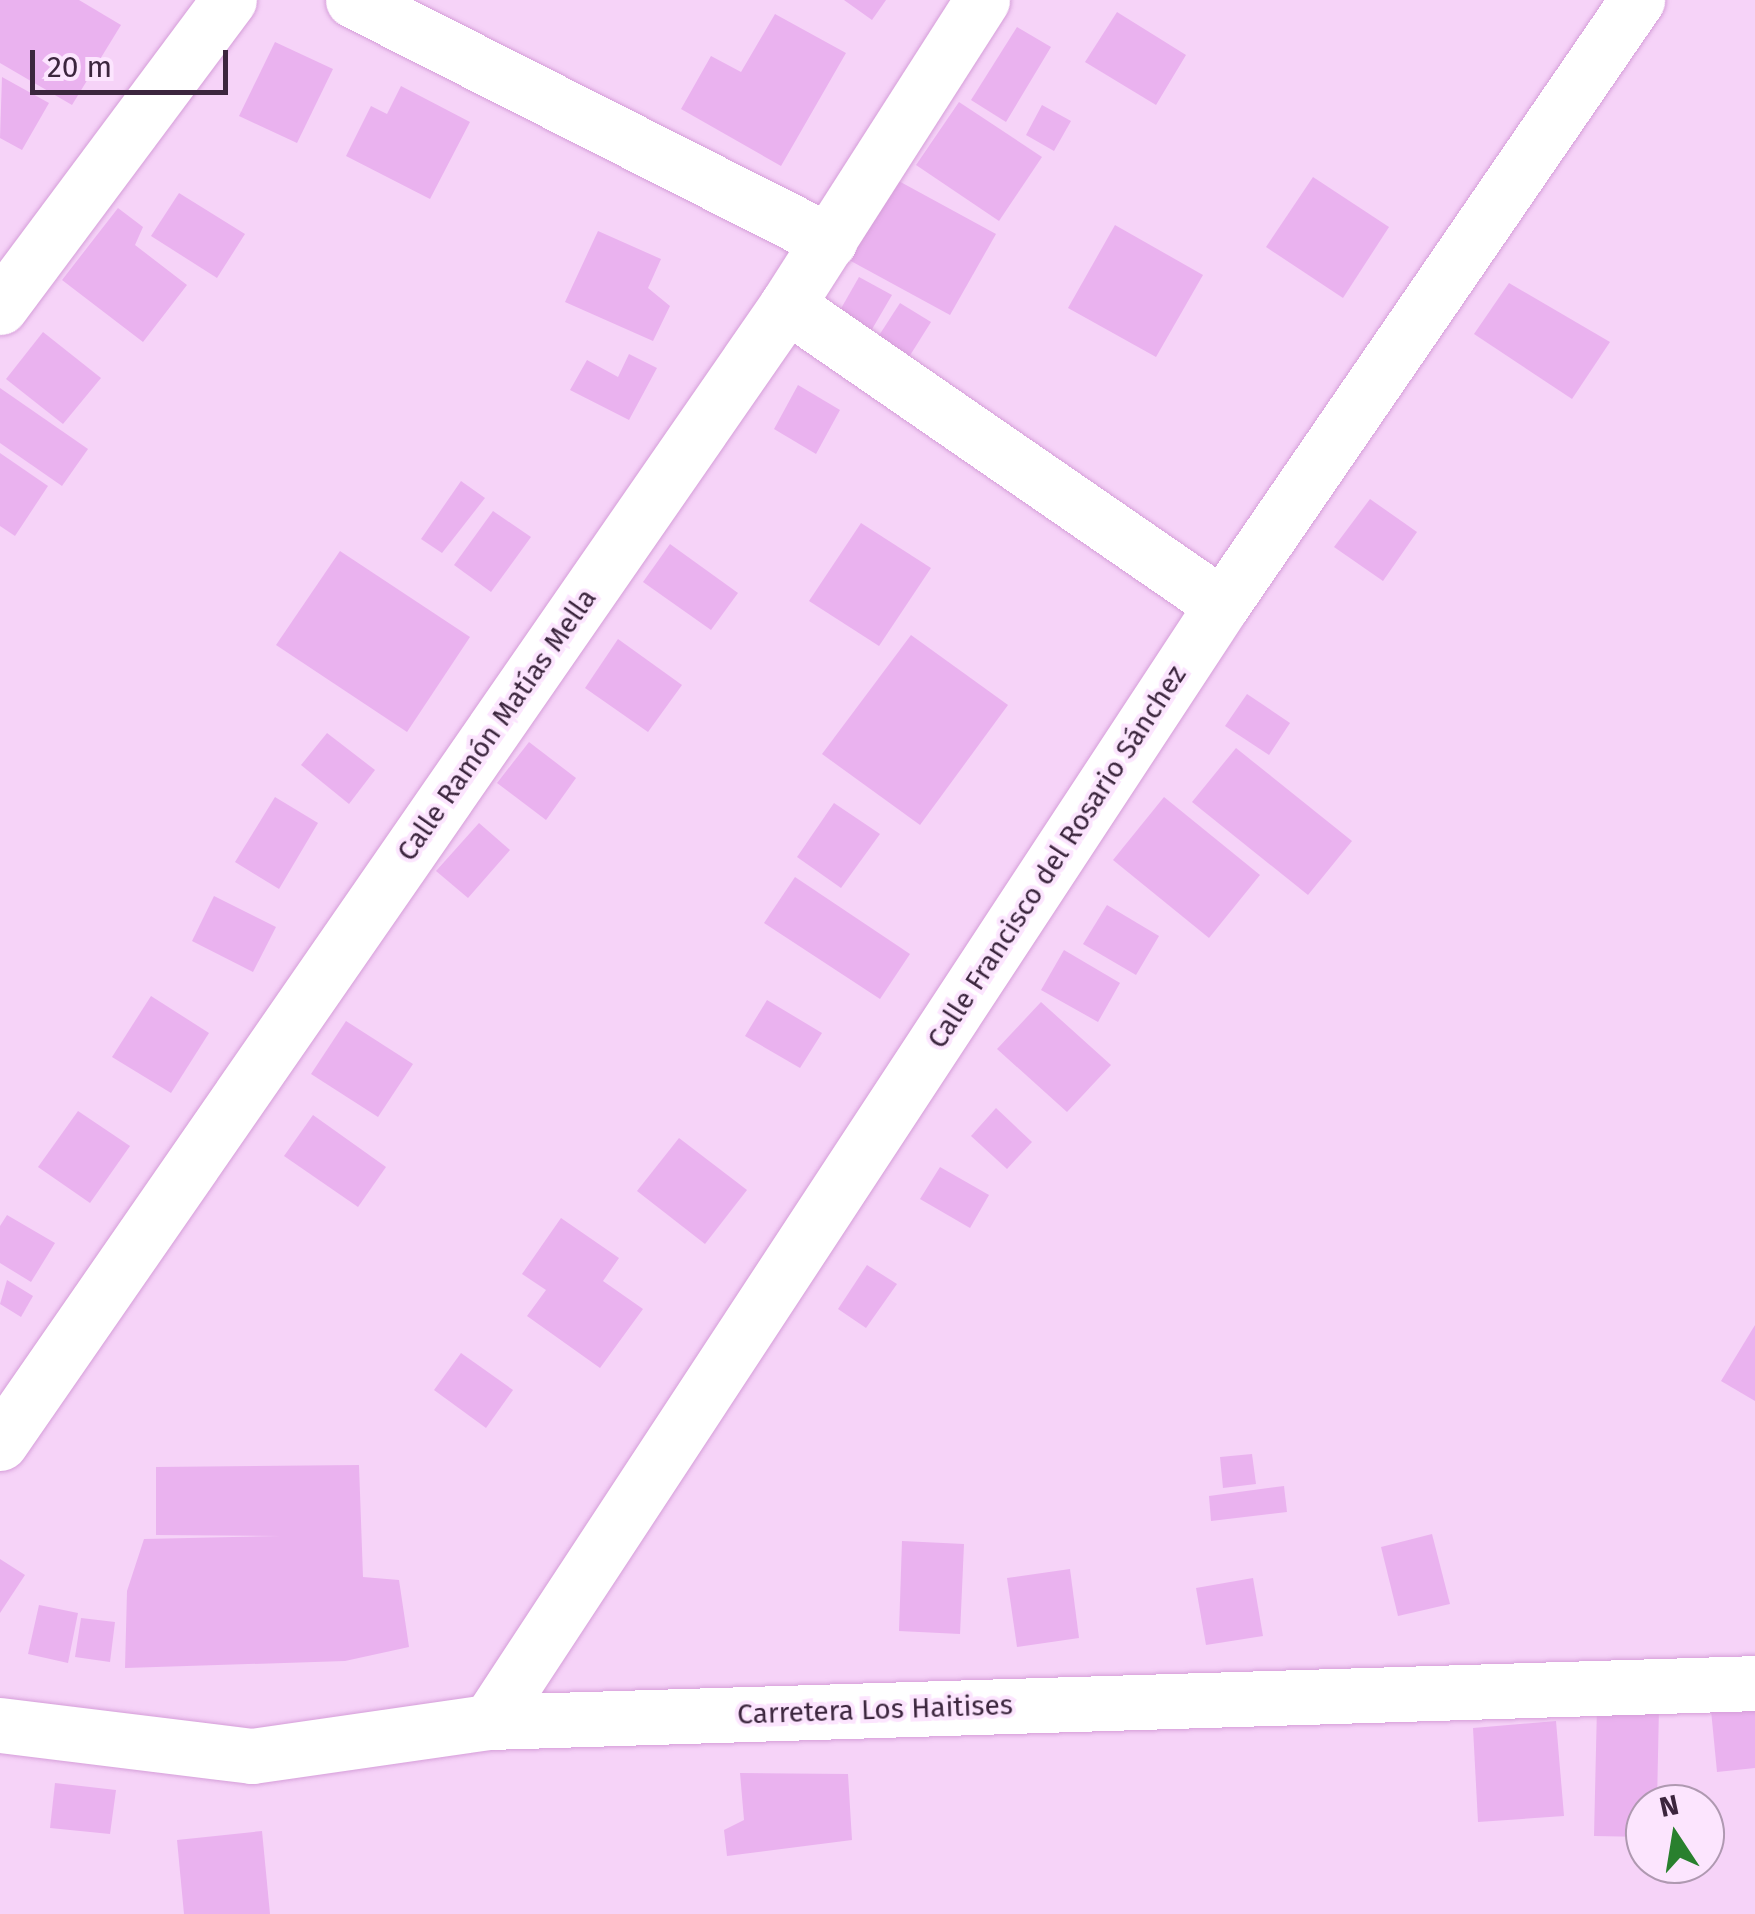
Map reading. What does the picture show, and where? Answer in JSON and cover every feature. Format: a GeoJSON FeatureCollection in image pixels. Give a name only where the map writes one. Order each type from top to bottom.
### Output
{"type":"FeatureCollection","features":[{"type":"Feature","properties":{"kind":"street"},"geometry":{"type":"LineString","coordinates":[[0,307],[229,0]]}},
{"type":"Feature","properties":{"kind":"street"},"geometry":{"type":"LineString","coordinates":[[353,0],[829,240]]}},
{"type":"Feature","properties":{"kind":"street","name":"Calle Ramón Matías Mella"},"geometry":{"type":"LineString","coordinates":[[0,1443],[788,305],[982,0]]}},
{"type":"Feature","properties":{"kind":"street","name":"Calle Francisco del Rosario Sánchez"},"geometry":{"type":"LineString","coordinates":[[489,1722],[1222,605],[1636,0]]}},
{"type":"Feature","properties":{"kind":"street"},"geometry":{"type":"LineString","coordinates":[[788,305],[1222,605]]}},
{"type":"Feature","properties":{"kind":"street","name":"Carretera Los Haitises"},"geometry":{"type":"LineString","coordinates":[[0,1724],[252,1756],[489,1722],[1755,1683]]}},
{"type":"Feature","properties":{"kind":"building"},"geometry":{"type":"Polygon","coordinates":[[[0,0],[79,0],[121,25],[72,105],[0,63],[0,0]]]}},
{"type":"Feature","properties":{"kind":"building"},"geometry":{"type":"Polygon","coordinates":[[[844,0],[886,0],[872,20],[844,0]]]}},
{"type":"Feature","properties":{"kind":"building"},"geometry":{"type":"Polygon","coordinates":[[[1117,12],[1186,55],[1156,105],[1085,62],[1117,12]]]}},
{"type":"Feature","properties":{"kind":"building"},"geometry":{"type":"Polygon","coordinates":[[[775,14],[846,53],[781,166],[681,109],[711,56],[741,72],[775,14]]]}},
{"type":"Feature","properties":{"kind":"building"},"geometry":{"type":"Polygon","coordinates":[[[1017,27],[1051,47],[1006,122],[971,100],[1017,27]]]}},
{"type":"Feature","properties":{"kind":"building"},"geometry":{"type":"Polygon","coordinates":[[[275,42],[333,69],[297,143],[239,116],[275,42]]]}},
{"type":"Feature","properties":{"kind":"building"},"geometry":{"type":"Polygon","coordinates":[[[2,77],[49,103],[22,150],[0,138],[2,77]]]}},
{"type":"Feature","properties":{"kind":"building"},"geometry":{"type":"Polygon","coordinates":[[[401,86],[470,122],[430,199],[346,156],[371,106],[387,114],[401,86]]]}},
{"type":"Feature","properties":{"kind":"building"},"geometry":{"type":"Polygon","coordinates":[[[959,102],[1042,157],[999,221],[916,165],[959,102]]]}},
{"type":"Feature","properties":{"kind":"building"},"geometry":{"type":"Polygon","coordinates":[[[1042,105],[1071,121],[1054,151],[1026,135],[1042,105]]]}},
{"type":"Feature","properties":{"kind":"building"},"geometry":{"type":"Polygon","coordinates":[[[884,173],[996,234],[950,315],[849,260],[884,173]]]}},
{"type":"Feature","properties":{"kind":"building"},"geometry":{"type":"Polygon","coordinates":[[[1313,177],[1389,227],[1343,298],[1266,247],[1313,177]]]}},
{"type":"Feature","properties":{"kind":"building"},"geometry":{"type":"Polygon","coordinates":[[[179,193],[245,234],[217,278],[151,236],[179,193]]]}},
{"type":"Feature","properties":{"kind":"building"},"geometry":{"type":"Polygon","coordinates":[[[118,208],[143,227],[135,245],[187,285],[143,342],[62,280],[118,208]]]}},
{"type":"Feature","properties":{"kind":"building"},"geometry":{"type":"Polygon","coordinates":[[[1115,225],[1203,275],[1156,357],[1068,308],[1115,225]]]}},
{"type":"Feature","properties":{"kind":"building"},"geometry":{"type":"Polygon","coordinates":[[[598,231],[661,259],[648,288],[670,306],[653,341],[565,302],[598,231]]]}},
{"type":"Feature","properties":{"kind":"building"},"geometry":{"type":"Polygon","coordinates":[[[859,277],[892,295],[871,331],[839,312],[859,277]]]}},
{"type":"Feature","properties":{"kind":"building"},"geometry":{"type":"Polygon","coordinates":[[[1509,283],[1610,342],[1572,399],[1474,334],[1509,283]]]}},
{"type":"Feature","properties":{"kind":"building"},"geometry":{"type":"Polygon","coordinates":[[[900,303],[931,322],[909,357],[878,337],[900,303]]]}},
{"type":"Feature","properties":{"kind":"building"},"geometry":{"type":"Polygon","coordinates":[[[43,332],[101,378],[63,424],[6,379],[43,332]]]}},
{"type":"Feature","properties":{"kind":"building"},"geometry":{"type":"Polygon","coordinates":[[[629,354],[657,368],[629,420],[570,390],[587,360],[618,377],[629,354]]]}},
{"type":"Feature","properties":{"kind":"building"},"geometry":{"type":"Polygon","coordinates":[[[798,385],[840,410],[816,454],[774,429],[798,385]]]}},
{"type":"Feature","properties":{"kind":"building"},"geometry":{"type":"Polygon","coordinates":[[[0,388],[88,449],[62,486],[0,443],[0,388]]]}},
{"type":"Feature","properties":{"kind":"building"},"geometry":{"type":"Polygon","coordinates":[[[0,453],[48,486],[15,536],[0,526],[0,453]]]}},
{"type":"Feature","properties":{"kind":"building"},"geometry":{"type":"Polygon","coordinates":[[[461,481],[485,498],[442,553],[421,539],[461,481]]]}},
{"type":"Feature","properties":{"kind":"building"},"geometry":{"type":"Polygon","coordinates":[[[1370,499],[1417,532],[1383,581],[1334,547],[1370,499]]]}},
{"type":"Feature","properties":{"kind":"building"},"geometry":{"type":"Polygon","coordinates":[[[493,511],[531,537],[491,592],[454,565],[493,511]]]}},
{"type":"Feature","properties":{"kind":"building"},"geometry":{"type":"Polygon","coordinates":[[[861,523],[931,568],[879,646],[809,601],[861,523]]]}},
{"type":"Feature","properties":{"kind":"building"},"geometry":{"type":"Polygon","coordinates":[[[670,544],[738,593],[711,630],[643,582],[670,544]]]}},
{"type":"Feature","properties":{"kind":"building"},"geometry":{"type":"Polygon","coordinates":[[[340,551],[470,637],[407,732],[276,645],[340,551]]]}},
{"type":"Feature","properties":{"kind":"building"},"geometry":{"type":"Polygon","coordinates":[[[911,635],[1008,705],[920,825],[822,754],[911,635]]]}},
{"type":"Feature","properties":{"kind":"building"},"geometry":{"type":"Polygon","coordinates":[[[618,639],[682,685],[648,732],[585,688],[618,639]]]}},
{"type":"Feature","properties":{"kind":"building"},"geometry":{"type":"Polygon","coordinates":[[[1247,694],[1290,723],[1269,755],[1225,726],[1247,694]]]}},
{"type":"Feature","properties":{"kind":"building"},"geometry":{"type":"Polygon","coordinates":[[[327,733],[375,770],[349,804],[301,765],[327,733]]]}},
{"type":"Feature","properties":{"kind":"building"},"geometry":{"type":"Polygon","coordinates":[[[529,742],[576,778],[546,820],[497,783],[529,742]]]}},
{"type":"Feature","properties":{"kind":"building"},"geometry":{"type":"Polygon","coordinates":[[[1236,748],[1352,841],[1308,895],[1192,802],[1236,748]]]}},
{"type":"Feature","properties":{"kind":"building"},"geometry":{"type":"Polygon","coordinates":[[[275,797],[318,823],[279,889],[235,862],[275,797]]]}},
{"type":"Feature","properties":{"kind":"building"},"geometry":{"type":"Polygon","coordinates":[[[1164,797],[1260,875],[1209,938],[1113,860],[1164,797]]]}},
{"type":"Feature","properties":{"kind":"building"},"geometry":{"type":"Polygon","coordinates":[[[834,803],[880,834],[841,888],[797,857],[834,803]]]}},
{"type":"Feature","properties":{"kind":"building"},"geometry":{"type":"Polygon","coordinates":[[[479,823],[510,850],[468,898],[436,871],[479,823]]]}},
{"type":"Feature","properties":{"kind":"building"},"geometry":{"type":"Polygon","coordinates":[[[795,877],[910,954],[880,999],[764,923],[795,877]]]}},
{"type":"Feature","properties":{"kind":"building"},"geometry":{"type":"Polygon","coordinates":[[[214,896],[276,927],[253,972],[192,941],[214,896]]]}},
{"type":"Feature","properties":{"kind":"building"},"geometry":{"type":"Polygon","coordinates":[[[1107,905],[1159,936],[1136,975],[1083,944],[1107,905]]]}},
{"type":"Feature","properties":{"kind":"building"},"geometry":{"type":"Polygon","coordinates":[[[1064,950],[1120,983],[1098,1022],[1041,990],[1064,950]]]}},
{"type":"Feature","properties":{"kind":"building"},"geometry":{"type":"Polygon","coordinates":[[[151,996],[209,1033],[171,1093],[112,1057],[151,996]]]}},
{"type":"Feature","properties":{"kind":"building"},"geometry":{"type":"Polygon","coordinates":[[[767,1000],[822,1033],[800,1068],[745,1036],[767,1000]]]}},
{"type":"Feature","properties":{"kind":"building"},"geometry":{"type":"Polygon","coordinates":[[[1041,1002],[1111,1065],[1067,1112],[997,1049],[1041,1002]]]}},
{"type":"Feature","properties":{"kind":"building"},"geometry":{"type":"Polygon","coordinates":[[[346,1021],[413,1064],[378,1117],[311,1074],[346,1021]]]}},
{"type":"Feature","properties":{"kind":"building"},"geometry":{"type":"Polygon","coordinates":[[[996,1108],[1032,1142],[1007,1169],[971,1136],[996,1108]]]}},
{"type":"Feature","properties":{"kind":"building"},"geometry":{"type":"Polygon","coordinates":[[[78,1111],[130,1146],[90,1203],[38,1167],[78,1111]]]}},
{"type":"Feature","properties":{"kind":"building"},"geometry":{"type":"Polygon","coordinates":[[[313,1115],[386,1167],[358,1207],[284,1156],[313,1115]]]}},
{"type":"Feature","properties":{"kind":"building"},"geometry":{"type":"Polygon","coordinates":[[[679,1138],[747,1190],[705,1244],[637,1191],[679,1138]]]}},
{"type":"Feature","properties":{"kind":"building"},"geometry":{"type":"Polygon","coordinates":[[[940,1167],[989,1195],[970,1228],[920,1199],[940,1167]]]}},
{"type":"Feature","properties":{"kind":"building"},"geometry":{"type":"Polygon","coordinates":[[[7,1215],[55,1243],[31,1282],[0,1263],[0,1226],[7,1215]]]}},
{"type":"Feature","properties":{"kind":"building"},"geometry":{"type":"Polygon","coordinates":[[[561,1218],[619,1258],[603,1281],[643,1309],[600,1368],[527,1316],[546,1290],[522,1274],[561,1218]]]}},
{"type":"Feature","properties":{"kind":"building"},"geometry":{"type":"Polygon","coordinates":[[[867,1265],[897,1284],[866,1328],[838,1309],[867,1265]]]}},
{"type":"Feature","properties":{"kind":"building"},"geometry":{"type":"Polygon","coordinates":[[[7,1280],[33,1296],[21,1317],[0,1304],[7,1280]]]}},
{"type":"Feature","properties":{"kind":"building"},"geometry":{"type":"Polygon","coordinates":[[[1755,1325],[1755,1401],[1721,1381],[1755,1325]]]}},
{"type":"Feature","properties":{"kind":"building"},"geometry":{"type":"Polygon","coordinates":[[[461,1353],[513,1390],[486,1428],[434,1390],[461,1353]]]}},
{"type":"Feature","properties":{"kind":"building"},"geometry":{"type":"Polygon","coordinates":[[[1252,1454],[1256,1484],[1223,1488],[1220,1457],[1252,1454]]]}},
{"type":"Feature","properties":{"kind":"building"},"geometry":{"type":"Polygon","coordinates":[[[359,1465],[363,1577],[399,1580],[409,1647],[345,1661],[125,1668],[127,1591],[144,1539],[281,1536],[156,1535],[156,1467],[359,1465]]]}},
{"type":"Feature","properties":{"kind":"building"},"geometry":{"type":"Polygon","coordinates":[[[1284,1486],[1287,1512],[1211,1521],[1209,1496],[1284,1486]]]}},
{"type":"Feature","properties":{"kind":"building"},"geometry":{"type":"Polygon","coordinates":[[[1432,1534],[1450,1604],[1398,1616],[1381,1547],[1432,1534]]]}},
{"type":"Feature","properties":{"kind":"building"},"geometry":{"type":"Polygon","coordinates":[[[902,1541],[964,1544],[960,1634],[899,1631],[902,1541]]]}},
{"type":"Feature","properties":{"kind":"building"},"geometry":{"type":"Polygon","coordinates":[[[0,1559],[25,1575],[0,1613],[0,1559]]]}},
{"type":"Feature","properties":{"kind":"building"},"geometry":{"type":"Polygon","coordinates":[[[1070,1569],[1079,1638],[1017,1647],[1007,1578],[1070,1569]]]}},
{"type":"Feature","properties":{"kind":"building"},"geometry":{"type":"Polygon","coordinates":[[[1253,1578],[1263,1636],[1206,1645],[1196,1588],[1253,1578]]]}},
{"type":"Feature","properties":{"kind":"building"},"geometry":{"type":"Polygon","coordinates":[[[39,1605],[78,1613],[68,1663],[28,1654],[39,1605]]]}},
{"type":"Feature","properties":{"kind":"building"},"geometry":{"type":"Polygon","coordinates":[[[81,1618],[115,1622],[110,1662],[75,1657],[81,1618]]]}},
{"type":"Feature","properties":{"kind":"building"},"geometry":{"type":"Polygon","coordinates":[[[1597,1706],[1659,1707],[1657,1784],[1625,1784],[1625,1837],[1594,1836],[1597,1706]]]}},
{"type":"Feature","properties":{"kind":"building"},"geometry":{"type":"Polygon","coordinates":[[[1755,1706],[1755,1768],[1717,1772],[1711,1710],[1755,1706]]]}},
{"type":"Feature","properties":{"kind":"building"},"geometry":{"type":"Polygon","coordinates":[[[1556,1721],[1564,1816],[1478,1822],[1473,1728],[1556,1721]]]}},
{"type":"Feature","properties":{"kind":"building"},"geometry":{"type":"Polygon","coordinates":[[[740,1773],[848,1774],[852,1840],[727,1856],[724,1830],[744,1820],[740,1773]]]}},
{"type":"Feature","properties":{"kind":"building"},"geometry":{"type":"Polygon","coordinates":[[[55,1783],[116,1790],[110,1834],[50,1828],[55,1783]]]}},
{"type":"Feature","properties":{"kind":"building"},"geometry":{"type":"Polygon","coordinates":[[[262,1831],[270,1914],[184,1914],[177,1840],[262,1831]]]}}]}
